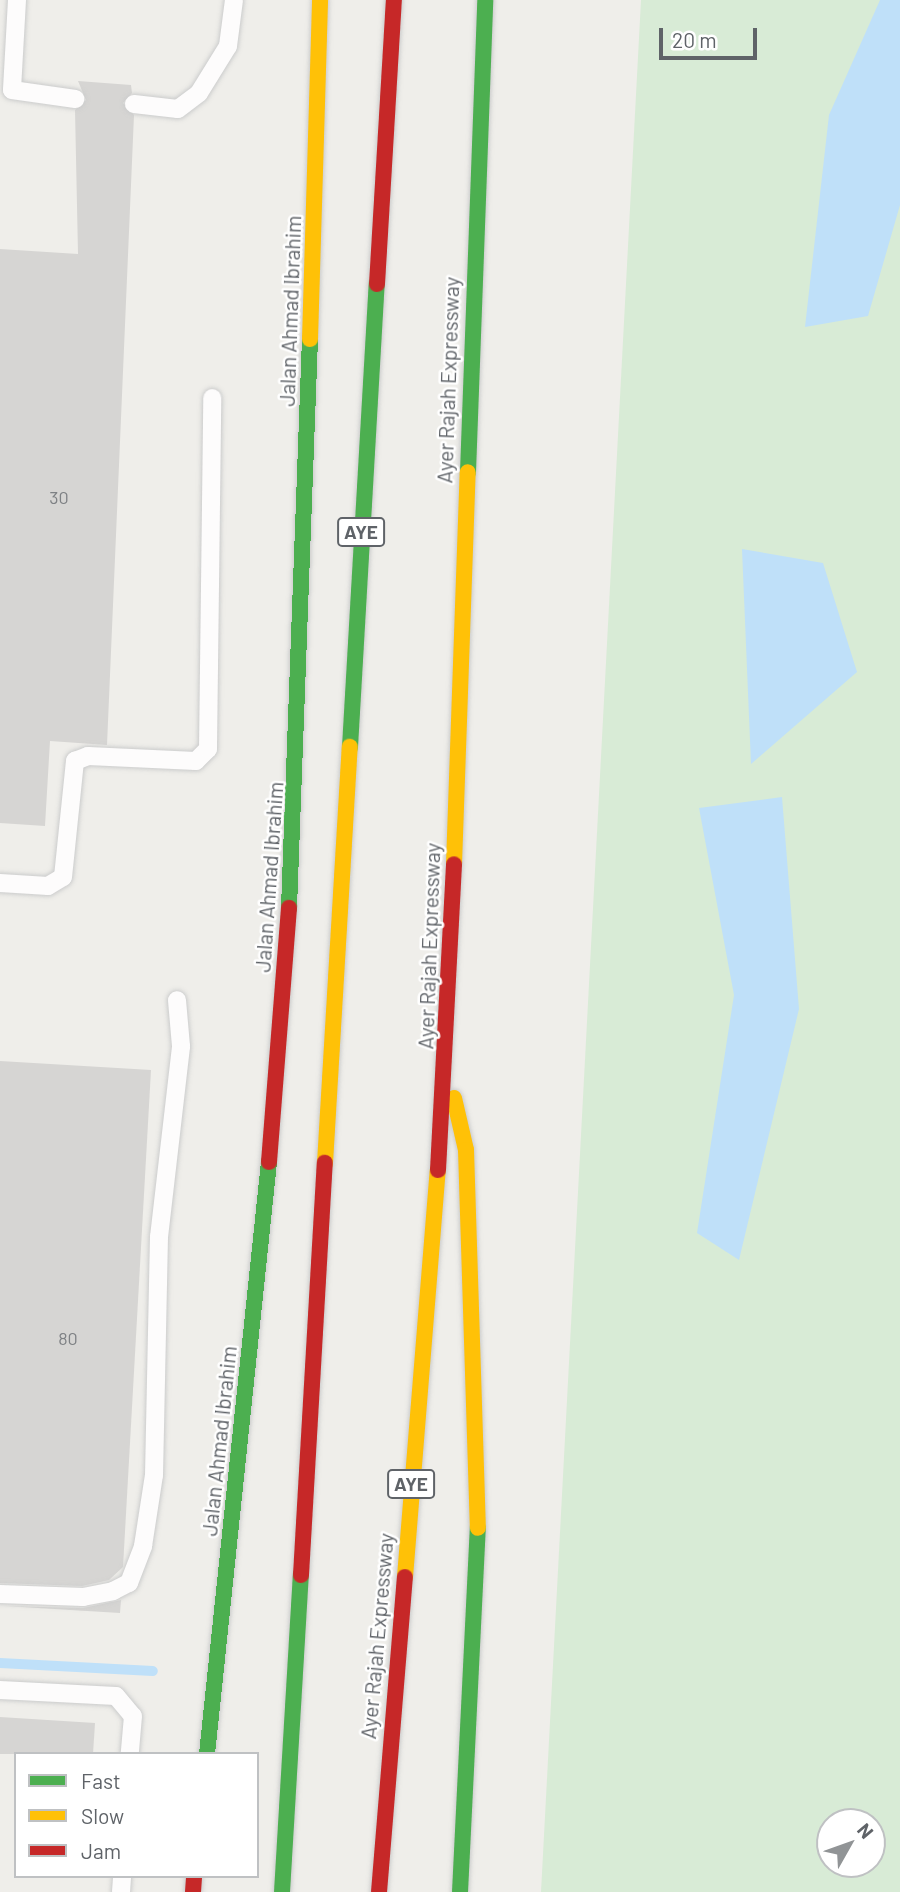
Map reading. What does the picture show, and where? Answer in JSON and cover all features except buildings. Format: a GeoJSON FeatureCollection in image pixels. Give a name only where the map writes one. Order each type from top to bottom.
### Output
{"type":"FeatureCollection","features":[{"type":"Feature","properties":{"kind":"main road","name":"Jalan Ahmad Ibrahim"},"geometry":{"type":"LineString","coordinates":[[207,1752],[274,1113],[294,835],[320,0]]}},
{"type":"Feature","properties":{"kind":"main road","name":"AYE"},"geometry":{"type":"LineString","coordinates":[[282,1892],[394,0]]}},
{"type":"Feature","properties":{"kind":"main road","name":"Ayer Rajah Expressway"},"geometry":{"type":"LineString","coordinates":[[379,1892],[446,1076],[485,0]]}},
{"type":"Feature","properties":{"kind":"main road"},"geometry":{"type":"LineString","coordinates":[[446,1076],[467,1150],[479,1556],[460,1892]]}},
{"type":"Feature","properties":{"kind":"main road"},"geometry":{"type":"LineString","coordinates":[[269,1892],[290,1745]]}},
{"type":"Feature","properties":{"kind":"lane"},"geometry":{"type":"LineString","coordinates":[[17,0],[6,89],[75,99]]}},
{"type":"Feature","properties":{"kind":"lane"},"geometry":{"type":"LineString","coordinates":[[134,104],[178,109],[199,93],[228,46],[234,0]]}},
{"type":"Feature","properties":{"kind":"lane"},"geometry":{"type":"LineString","coordinates":[[0,883],[48,887],[63,877],[75,761],[88,756],[196,761],[208,749],[212,398]]}},
{"type":"Feature","properties":{"kind":"lane"},"geometry":{"type":"LineString","coordinates":[[0,1594],[83,1597],[113,1591],[129,1583],[143,1546],[154,1475],[159,1237],[181,1046],[177,1000]]}},
{"type":"Feature","properties":{"kind":"lane"},"geometry":{"type":"LineString","coordinates":[[0,1690],[116,1696],[133,1716],[130,1752]]}},
{"type":"Feature","properties":{"kind":"green space"},"geometry":{"type":"Polygon","coordinates":[[[641,0],[900,0],[900,1892],[541,1892],[641,0]]]}},
{"type":"Feature","properties":{"kind":"water"},"geometry":{"type":"Polygon","coordinates":[[[880,0],[900,0],[900,205],[868,316],[805,327],[829,115],[880,0]]]}},
{"type":"Feature","properties":{"kind":"water"},"geometry":{"type":"Polygon","coordinates":[[[742,549],[823,563],[857,672],[751,764],[742,549]]]}},
{"type":"Feature","properties":{"kind":"water"},"geometry":{"type":"Polygon","coordinates":[[[782,797],[799,1009],[739,1260],[697,1233],[734,995],[699,808],[782,797]]]}},
{"type":"Feature","properties":{"kind":"waterway"},"geometry":{"type":"LineString","coordinates":[[0,1663],[153,1671]]}},
{"type":"Feature","properties":{"kind":"traffic: fast"},"geometry":{"type":"LineString","coordinates":[[468,472],[485,0]]}},
{"type":"Feature","properties":{"kind":"traffic: fast"},"geometry":{"type":"LineString","coordinates":[[350,747],[377,284]]}},
{"type":"Feature","properties":{"kind":"traffic: fast"},"geometry":{"type":"LineString","coordinates":[[289,908],[310,339]]}},
{"type":"Feature","properties":{"kind":"traffic: fast"},"geometry":{"type":"LineString","coordinates":[[207,1752],[269,1162]]}},
{"type":"Feature","properties":{"kind":"traffic: fast"},"geometry":{"type":"LineString","coordinates":[[460,1892],[478,1528]]}},
{"type":"Feature","properties":{"kind":"traffic: fast"},"geometry":{"type":"LineString","coordinates":[[282,1892],[301,1575]]}},
{"type":"Feature","properties":{"kind":"traffic: slow"},"geometry":{"type":"LineString","coordinates":[[310,339],[320,0]]}},
{"type":"Feature","properties":{"kind":"traffic: slow"},"geometry":{"type":"LineString","coordinates":[[454,864],[468,472]]}},
{"type":"Feature","properties":{"kind":"traffic: slow"},"geometry":{"type":"LineString","coordinates":[[325,1163],[350,747]]}},
{"type":"Feature","properties":{"kind":"traffic: slow"},"geometry":{"type":"LineString","coordinates":[[454,1098],[466,1150],[478,1528]]}},
{"type":"Feature","properties":{"kind":"traffic: slow"},"geometry":{"type":"LineString","coordinates":[[405,1577],[438,1170]]}},
{"type":"Feature","properties":{"kind":"traffic: jam"},"geometry":{"type":"LineString","coordinates":[[377,284],[394,0]]}},
{"type":"Feature","properties":{"kind":"traffic: jam"},"geometry":{"type":"LineString","coordinates":[[438,1170],[454,864]]}},
{"type":"Feature","properties":{"kind":"traffic: jam"},"geometry":{"type":"LineString","coordinates":[[269,1162],[289,908]]}},
{"type":"Feature","properties":{"kind":"traffic: jam"},"geometry":{"type":"LineString","coordinates":[[301,1575],[325,1163]]}},
{"type":"Feature","properties":{"kind":"traffic: jam"},"geometry":{"type":"LineString","coordinates":[[379,1892],[405,1577]]}},
{"type":"Feature","properties":{"kind":"traffic: jam"},"geometry":{"type":"LineString","coordinates":[[193,1892],[194,1878]]}}]}
